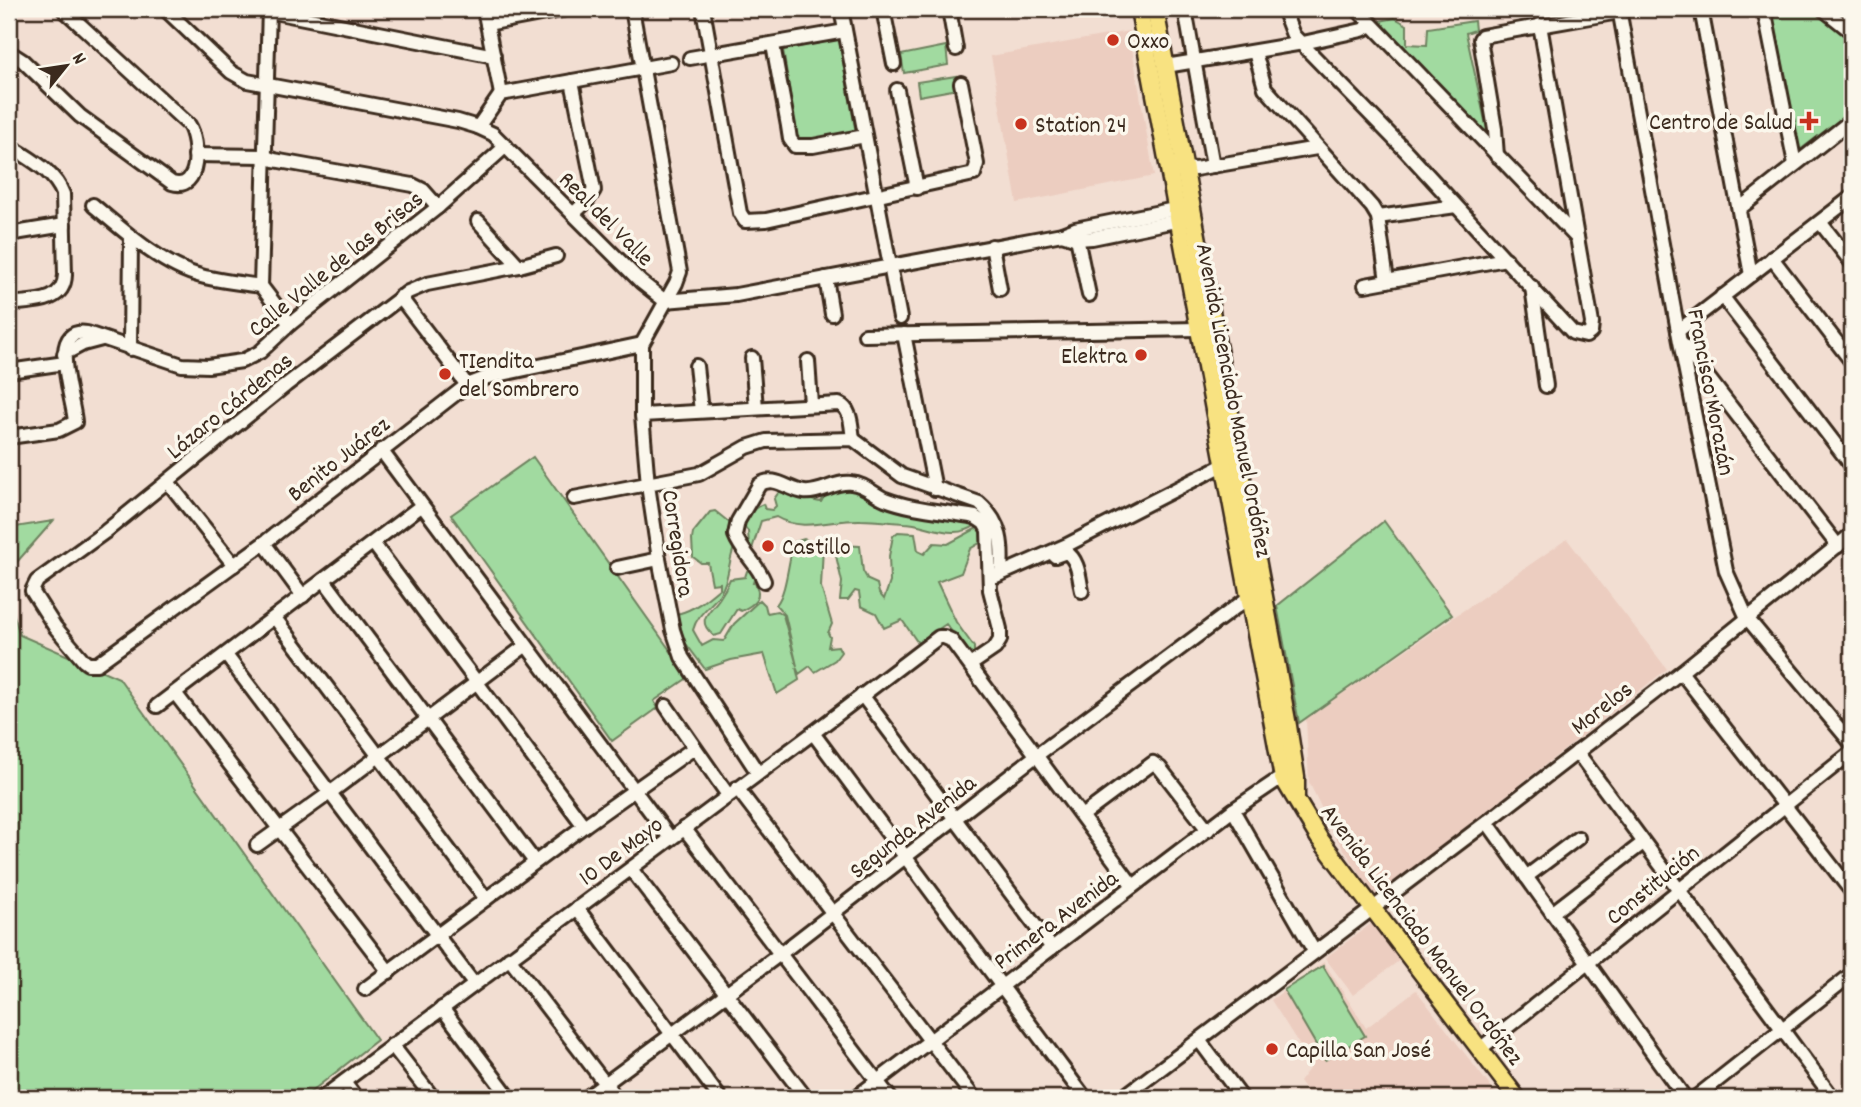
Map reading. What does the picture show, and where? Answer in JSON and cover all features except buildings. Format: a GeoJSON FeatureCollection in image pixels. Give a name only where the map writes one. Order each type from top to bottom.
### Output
{"type":"FeatureCollection","features":[{"type":"Feature","properties":{"kind":"main road","name":"Avenida Licenciado Manuel Ordóñez"},"geometry":{"type":"LineString","coordinates":[[1155,9],[1156,73],[1167,160],[1185,213],[1231,462],[1249,597],[1290,778],[1296,796],[1320,838],[1517,1098]]}},
{"type":"Feature","properties":{"kind":"main road","name":"Avenida Licenciado Manuel Ordóñez"},"geometry":{"type":"LineString","coordinates":[[1140,15],[1158,87],[1174,109],[1185,170],[1185,213],[1198,329],[1262,587],[1290,778]]}},
{"type":"Feature","properties":{"kind":"street"},"geometry":{"type":"LineString","coordinates":[[9,52],[23,61],[80,116],[172,183],[187,183],[193,175],[195,158],[194,134],[190,125],[63,9]]}},
{"type":"Feature","properties":{"kind":"street","name":"Real del Valle"},"geometry":{"type":"LineString","coordinates":[[165,9],[231,72],[247,81],[478,127],[493,134],[641,282],[665,301]]}},
{"type":"Feature","properties":{"kind":"street"},"geometry":{"type":"LineString","coordinates":[[484,9],[501,94]]}},
{"type":"Feature","properties":{"kind":"street"},"geometry":{"type":"LineString","coordinates":[[487,24],[567,9]]}},
{"type":"Feature","properties":{"kind":"street","name":"Corregidora"},"geometry":{"type":"LineString","coordinates":[[632,9],[680,272],[642,344],[642,415],[648,485],[659,559],[673,630],[682,657],[758,773]]}},
{"type":"Feature","properties":{"kind":"street"},"geometry":{"type":"LineString","coordinates":[[703,9],[740,213],[745,221],[766,220],[969,177],[977,171],[961,83]]}},
{"type":"Feature","properties":{"kind":"street"},"geometry":{"type":"LineString","coordinates":[[841,9],[900,318]]}},
{"type":"Feature","properties":{"kind":"street"},"geometry":{"type":"LineString","coordinates":[[883,9],[894,64]]}},
{"type":"Feature","properties":{"kind":"street"},"geometry":{"type":"LineString","coordinates":[[949,9],[956,50]]}},
{"type":"Feature","properties":{"kind":"street"},"geometry":{"type":"LineString","coordinates":[[1185,9],[1213,166]]}},
{"type":"Feature","properties":{"kind":"street"},"geometry":{"type":"LineString","coordinates":[[1283,9],[1293,34],[1573,333],[1586,337],[1591,332],[1592,323],[1540,25]]}},
{"type":"Feature","properties":{"kind":"street"},"geometry":{"type":"LineString","coordinates":[[1357,9],[1577,238]]}},
{"type":"Feature","properties":{"kind":"street"},"geometry":{"type":"LineString","coordinates":[[1701,9],[1751,275]]}},
{"type":"Feature","properties":{"kind":"street"},"geometry":{"type":"LineString","coordinates":[[1764,9],[1794,164]]}},
{"type":"Feature","properties":{"kind":"street"},"geometry":{"type":"LineString","coordinates":[[1823,9],[1852,32]]}},
{"type":"Feature","properties":{"kind":"street"},"geometry":{"type":"LineString","coordinates":[[290,324],[261,286],[269,10],[494,56]]}},
{"type":"Feature","properties":{"kind":"street"},"geometry":{"type":"LineString","coordinates":[[1497,156],[1495,129],[1480,49],[1482,36],[1619,10]]}},
{"type":"Feature","properties":{"kind":"street","name":"Francisco Morazán"},"geometry":{"type":"LineString","coordinates":[[1619,10],[1679,337],[1726,571],[1748,618],[1852,744]]}},
{"type":"Feature","properties":{"kind":"street"},"geometry":{"type":"LineString","coordinates":[[1156,73],[1362,30],[1372,25]]}},
{"type":"Feature","properties":{"kind":"street"},"geometry":{"type":"LineString","coordinates":[[690,58],[845,31]]}},
{"type":"Feature","properties":{"kind":"street"},"geometry":{"type":"LineString","coordinates":[[773,45],[790,139],[795,146],[813,146],[865,136]]}},
{"type":"Feature","properties":{"kind":"street"},"geometry":{"type":"LineString","coordinates":[[1255,52],[1265,88],[1317,148],[1364,196],[1378,217],[1387,281]]}},
{"type":"Feature","properties":{"kind":"street"},"geometry":{"type":"LineString","coordinates":[[478,127],[501,94],[671,62]]}},
{"type":"Feature","properties":{"kind":"street"},"geometry":{"type":"LineString","coordinates":[[572,81],[594,190],[573,214]]}},
{"type":"Feature","properties":{"kind":"street"},"geometry":{"type":"LineString","coordinates":[[897,90],[917,188]]}},
{"type":"Feature","properties":{"kind":"street"},"geometry":{"type":"LineString","coordinates":[[1739,209],[1852,120]]}},
{"type":"Feature","properties":{"kind":"street"},"geometry":{"type":"LineString","coordinates":[[9,145],[52,175],[59,183],[63,194],[65,284],[61,292],[43,299],[9,304]]}},
{"type":"Feature","properties":{"kind":"street","name":"Calle Valle de las Brisas"},"geometry":{"type":"LineString","coordinates":[[65,358],[65,341],[75,333],[87,333],[182,365],[220,365],[251,357],[438,207],[506,146]]}},
{"type":"Feature","properties":{"kind":"street"},"geometry":{"type":"LineString","coordinates":[[1167,160],[1185,170],[1317,148]]}},
{"type":"Feature","properties":{"kind":"street"},"geometry":{"type":"LineString","coordinates":[[195,158],[266,161],[413,185],[423,190],[438,207]]}},
{"type":"Feature","properties":{"kind":"street"},"geometry":{"type":"LineString","coordinates":[[1838,546],[1679,337],[1722,296],[1852,197]]}},
{"type":"Feature","properties":{"kind":"street"},"geometry":{"type":"LineString","coordinates":[[93,205],[131,237],[191,273],[261,286]]}},
{"type":"Feature","properties":{"kind":"street"},"geometry":{"type":"LineString","coordinates":[[1378,217],[1456,206]]}},
{"type":"Feature","properties":{"kind":"street"},"geometry":{"type":"LineString","coordinates":[[665,301],[736,295],[1185,213]]}},
{"type":"Feature","properties":{"kind":"street"},"geometry":{"type":"LineString","coordinates":[[478,220],[519,266]]}},
{"type":"Feature","properties":{"kind":"street"},"geometry":{"type":"LineString","coordinates":[[1820,222],[1852,263]]}},
{"type":"Feature","properties":{"kind":"street"},"geometry":{"type":"LineString","coordinates":[[9,234],[64,225]]}},
{"type":"Feature","properties":{"kind":"street"},"geometry":{"type":"LineString","coordinates":[[1076,234],[1089,295]]}},
{"type":"Feature","properties":{"kind":"street"},"geometry":{"type":"LineString","coordinates":[[130,349],[131,237]]}},
{"type":"Feature","properties":{"kind":"street"},"geometry":{"type":"LineString","coordinates":[[992,247],[1000,289]]}},
{"type":"Feature","properties":{"kind":"street","name":"Lázaro Cárdenas"},"geometry":{"type":"LineString","coordinates":[[88,664],[55,627],[36,600],[32,592],[33,586],[400,297],[427,284],[556,256]]}},
{"type":"Feature","properties":{"kind":"street"},"geometry":{"type":"LineString","coordinates":[[1772,258],[1852,362]]}},
{"type":"Feature","properties":{"kind":"street"},"geometry":{"type":"LineString","coordinates":[[1364,285],[1506,259]]}},
{"type":"Feature","properties":{"kind":"street"},"geometry":{"type":"LineString","coordinates":[[826,278],[832,314]]}},
{"type":"Feature","properties":{"kind":"street"},"geometry":{"type":"LineString","coordinates":[[1532,287],[1546,386]]}},
{"type":"Feature","properties":{"kind":"street"},"geometry":{"type":"LineString","coordinates":[[1722,296],[1852,466]]}},
{"type":"Feature","properties":{"kind":"street"},"geometry":{"type":"LineString","coordinates":[[400,297],[467,385]]}},
{"type":"Feature","properties":{"kind":"street"},"geometry":{"type":"LineString","coordinates":[[865,335],[1198,329]]}},
{"type":"Feature","properties":{"kind":"street"},"geometry":{"type":"LineString","coordinates":[[904,334],[935,489]]}},
{"type":"Feature","properties":{"kind":"street"},"geometry":{"type":"LineString","coordinates":[[9,371],[65,358],[83,344],[102,339]]}},
{"type":"Feature","properties":{"kind":"street","name":"Benito Juárez"},"geometry":{"type":"LineString","coordinates":[[88,664],[97,664],[105,659],[234,565],[467,385],[488,377],[642,344]]}},
{"type":"Feature","properties":{"kind":"street"},"geometry":{"type":"LineString","coordinates":[[9,437],[59,430],[75,422],[65,358]]}},
{"type":"Feature","properties":{"kind":"street"},"geometry":{"type":"LineString","coordinates":[[752,358],[756,408]]}},
{"type":"Feature","properties":{"kind":"street"},"geometry":{"type":"LineString","coordinates":[[808,361],[811,404]]}},
{"type":"Feature","properties":{"kind":"street"},"geometry":{"type":"LineString","coordinates":[[696,366],[701,411]]}},
{"type":"Feature","properties":{"kind":"street"},"geometry":{"type":"LineString","coordinates":[[642,415],[839,404],[846,407],[853,439]]}},
{"type":"Feature","properties":{"kind":"street"},"geometry":{"type":"LineString","coordinates":[[575,498],[699,474],[747,447],[766,441],[853,439],[902,477],[979,503],[993,517],[1000,532],[995,576]]}},
{"type":"Feature","properties":{"kind":"street"},"geometry":{"type":"LineString","coordinates":[[381,450],[670,838]]}},
{"type":"Feature","properties":{"kind":"street"},"geometry":{"type":"LineString","coordinates":[[995,576],[1067,545],[1231,462]]}},
{"type":"Feature","properties":{"kind":"street"},"geometry":{"type":"LineString","coordinates":[[764,581],[760,570],[738,542],[735,528],[759,485],[770,480],[802,492],[840,482],[857,484],[895,501],[933,511],[975,517],[984,523],[988,530],[995,576],[1000,640],[995,648],[970,665],[1133,886]]}},
{"type":"Feature","properties":{"kind":"street"},"geometry":{"type":"LineString","coordinates":[[168,482],[234,565]]}},
{"type":"Feature","properties":{"kind":"street"},"geometry":{"type":"LineString","coordinates":[[157,706],[421,506]]}},
{"type":"Feature","properties":{"kind":"street","name":"Morelos"},"geometry":{"type":"LineString","coordinates":[[1122,1098],[1487,822],[1681,672],[1852,534]]}},
{"type":"Feature","properties":{"kind":"street"},"geometry":{"type":"LineString","coordinates":[[264,542],[303,596]]}},
{"type":"Feature","properties":{"kind":"street"},"geometry":{"type":"LineString","coordinates":[[373,543],[584,826]]}},
{"type":"Feature","properties":{"kind":"street"},"geometry":{"type":"LineString","coordinates":[[995,576],[1066,552],[1074,559],[1082,591]]}},
{"type":"Feature","properties":{"kind":"street"},"geometry":{"type":"LineString","coordinates":[[617,568],[659,559]]}},
{"type":"Feature","properties":{"kind":"street"},"geometry":{"type":"LineString","coordinates":[[324,580],[535,862]]}},
{"type":"Feature","properties":{"kind":"street","name":"Segunda Avenida"},"geometry":{"type":"LineString","coordinates":[[586,1098],[725,996],[1037,755],[1262,587]]}},
{"type":"Feature","properties":{"kind":"street"},"geometry":{"type":"LineString","coordinates":[[275,618],[486,899]]}},
{"type":"Feature","properties":{"kind":"street","name":"10 De Mayo"},"geometry":{"type":"LineString","coordinates":[[322,1098],[930,643],[944,637],[951,640],[970,665]]}},
{"type":"Feature","properties":{"kind":"street"},"geometry":{"type":"LineString","coordinates":[[257,845],[525,646]]}},
{"type":"Feature","properties":{"kind":"street"},"geometry":{"type":"LineString","coordinates":[[226,655],[474,984]]}},
{"type":"Feature","properties":{"kind":"street"},"geometry":{"type":"LineString","coordinates":[[1681,672],[1852,892]]}},
{"type":"Feature","properties":{"kind":"street"},"geometry":{"type":"LineString","coordinates":[[176,692],[388,972]]}},
{"type":"Feature","properties":{"kind":"street"},"geometry":{"type":"LineString","coordinates":[[862,695],[1052,948]]}},
{"type":"Feature","properties":{"kind":"street"},"geometry":{"type":"LineString","coordinates":[[666,706],[694,748],[833,913],[974,1098]]}},
{"type":"Feature","properties":{"kind":"street"},"geometry":{"type":"LineString","coordinates":[[813,733],[1085,1098]]}},
{"type":"Feature","properties":{"kind":"street"},"geometry":{"type":"LineString","coordinates":[[365,989],[694,748]]}},
{"type":"Feature","properties":{"kind":"street"},"geometry":{"type":"LineString","coordinates":[[1577,752],[1833,1098]]}},
{"type":"Feature","properties":{"kind":"street","name":"Constitución"},"geometry":{"type":"LineString","coordinates":[[1480,1049],[1852,752]]}},
{"type":"Feature","properties":{"kind":"street"},"geometry":{"type":"LineString","coordinates":[[1083,815],[1153,763],[1160,768],[1208,830]]}},
{"type":"Feature","properties":{"kind":"street","name":"Primera Avenida"},"geometry":{"type":"LineString","coordinates":[[855,1098],[1233,810],[1290,778]]}},
{"type":"Feature","properties":{"kind":"street"},"geometry":{"type":"LineString","coordinates":[[1233,810],[1314,951]]}},
{"type":"Feature","properties":{"kind":"street"},"geometry":{"type":"LineString","coordinates":[[1487,822],[1685,1098]]}},
{"type":"Feature","properties":{"kind":"street"},"geometry":{"type":"LineString","coordinates":[[684,828],[890,1098]]}},
{"type":"Feature","properties":{"kind":"street"},"geometry":{"type":"LineString","coordinates":[[1526,877],[1577,838]]}},
{"type":"Feature","properties":{"kind":"street"},"geometry":{"type":"LineString","coordinates":[[1552,913],[1643,843]]}},
{"type":"Feature","properties":{"kind":"street"},"geometry":{"type":"LineString","coordinates":[[631,869],[725,996],[806,1098]]}},
{"type":"Feature","properties":{"kind":"street"},"geometry":{"type":"LineString","coordinates":[[577,908],[720,1098]]}},
{"type":"Feature","properties":{"kind":"street"},"geometry":{"type":"LineString","coordinates":[[509,958],[615,1098]]}},
{"type":"Feature","properties":{"kind":"street"},"geometry":{"type":"LineString","coordinates":[[1695,1098],[1852,975]]}},
{"type":"Feature","properties":{"kind":"street"},"geometry":{"type":"LineString","coordinates":[[442,1008],[510,1098]]}},
{"type":"Feature","properties":{"kind":"street"},"geometry":{"type":"LineString","coordinates":[[1199,1040],[1242,1098]]}},
{"type":"Feature","properties":{"kind":"street"},"geometry":{"type":"LineString","coordinates":[[393,1045],[433,1098]]}},
{"type":"Feature","properties":{"kind":"street"},"geometry":{"type":"LineString","coordinates":[[344,1082],[356,1098]]}},
{"type":"Feature","properties":{"kind":"shaded area"},"geometry":{"type":"Polygon","coordinates":[[[1129,31],[1154,176],[1017,203],[991,56],[1129,31]]]}},
{"type":"Feature","properties":{"kind":"shaded area"},"geometry":{"type":"Polygon","coordinates":[[[1567,539],[1667,669],[1382,893],[1373,893],[1335,836],[1309,782],[1306,719],[1567,539]]]}},
{"type":"Feature","properties":{"kind":"shaded area"},"geometry":{"type":"Polygon","coordinates":[[[1372,923],[1400,960],[1353,995],[1325,958],[1372,923]]]}},
{"type":"Feature","properties":{"kind":"shaded area"},"geometry":{"type":"Polygon","coordinates":[[[1324,962],[1366,1028],[1416,990],[1499,1098],[1311,1098],[1299,1082],[1312,1065],[1271,1000],[1324,962]]]}},
{"type":"Feature","properties":{"kind":"green space"},"geometry":{"type":"Polygon","coordinates":[[[1770,9],[1813,9],[1852,39],[1852,110],[1796,153],[1770,9]]]}},
{"type":"Feature","properties":{"kind":"green space"},"geometry":{"type":"Polygon","coordinates":[[[1395,18],[1407,25],[1407,44],[1427,45],[1428,28],[1474,21],[1475,30],[1466,33],[1487,130],[1483,131],[1380,21],[1395,18]]]}},
{"type":"Feature","properties":{"kind":"green space"},"geometry":{"type":"Polygon","coordinates":[[[839,39],[856,133],[798,142],[783,50],[839,39]]]}},
{"type":"Feature","properties":{"kind":"green space"},"geometry":{"type":"Polygon","coordinates":[[[946,46],[948,65],[904,73],[901,55],[946,46]]]}},
{"type":"Feature","properties":{"kind":"green space"},"geometry":{"type":"Polygon","coordinates":[[[956,76],[958,89],[919,96],[917,82],[956,76]]]}},
{"type":"Feature","properties":{"kind":"green space"},"geometry":{"type":"Polygon","coordinates":[[[533,457],[689,677],[654,701],[658,708],[612,741],[451,515],[533,457]]]}},
{"type":"Feature","properties":{"kind":"green space"},"geometry":{"type":"Polygon","coordinates":[[[854,489],[976,525],[967,530],[949,532],[913,524],[872,520],[807,525],[786,522],[776,517],[761,521],[752,549],[749,546],[748,531],[742,524],[760,505],[772,510],[776,506],[774,499],[779,492],[821,502],[830,493],[854,489]]]}},
{"type":"Feature","properties":{"kind":"green space"},"geometry":{"type":"Polygon","coordinates":[[[715,511],[730,523],[727,534],[734,548],[722,590],[701,615],[693,630],[702,646],[713,640],[724,641],[734,624],[760,600],[767,613],[777,611],[783,615],[797,666],[785,615],[776,605],[785,584],[794,542],[804,539],[818,544],[860,546],[863,571],[868,580],[877,584],[884,599],[890,582],[889,556],[893,536],[898,532],[915,533],[918,551],[924,554],[934,543],[948,544],[979,527],[983,541],[970,549],[961,573],[937,582],[956,622],[974,647],[974,652],[970,655],[946,624],[918,643],[902,620],[884,628],[876,613],[861,606],[859,592],[855,591],[848,600],[840,600],[842,582],[834,547],[823,547],[821,587],[832,624],[828,633],[828,647],[838,646],[841,652],[835,660],[815,672],[810,666],[799,674],[796,667],[799,680],[777,694],[764,654],[731,660],[705,669],[684,641],[677,614],[695,607],[720,588],[720,583],[712,584],[708,563],[701,563],[693,557],[693,533],[710,512],[715,511]]]}},
{"type":"Feature","properties":{"kind":"green space"},"geometry":{"type":"Polygon","coordinates":[[[53,521],[9,571],[9,528],[53,521]]]}},
{"type":"Feature","properties":{"kind":"green space"},"geometry":{"type":"Polygon","coordinates":[[[1384,521],[1452,615],[1299,723],[1277,606],[1384,521]]]}},
{"type":"Feature","properties":{"kind":"green space"},"geometry":{"type":"Polygon","coordinates":[[[753,569],[756,573],[753,583],[758,597],[750,606],[741,611],[737,609],[721,634],[714,636],[705,625],[708,613],[730,579],[745,577],[747,571],[753,569]]]}},
{"type":"Feature","properties":{"kind":"green space"},"geometry":{"type":"Polygon","coordinates":[[[9,599],[20,635],[119,678],[377,1040],[303,1098],[9,1098],[9,599]]]}},
{"type":"Feature","properties":{"kind":"green space"},"geometry":{"type":"Polygon","coordinates":[[[1323,966],[1365,1036],[1325,1060],[1284,990],[1323,966]]]}},
{"type":"Feature","properties":{"kind":"place","name":"Oxxo"},"geometry":{"type":"Point","coordinates":[1113,40]}},
{"type":"Feature","properties":{"kind":"place","name":"Centro de Salud"},"geometry":{"type":"Point","coordinates":[1809,121]}},
{"type":"Feature","properties":{"kind":"place","name":"Station 24"},"geometry":{"type":"Point","coordinates":[1021,124]}},
{"type":"Feature","properties":{"kind":"place","name":"Elektra"},"geometry":{"type":"Point","coordinates":[1141,355]}},
{"type":"Feature","properties":{"kind":"place","name":"TIendita del Sombrero"},"geometry":{"type":"Point","coordinates":[445,374]}},
{"type":"Feature","properties":{"kind":"place","name":"Castillo"},"geometry":{"type":"Point","coordinates":[768,546]}},
{"type":"Feature","properties":{"kind":"place","name":"Capilla San José"},"geometry":{"type":"Point","coordinates":[1272,1049]}}]}
